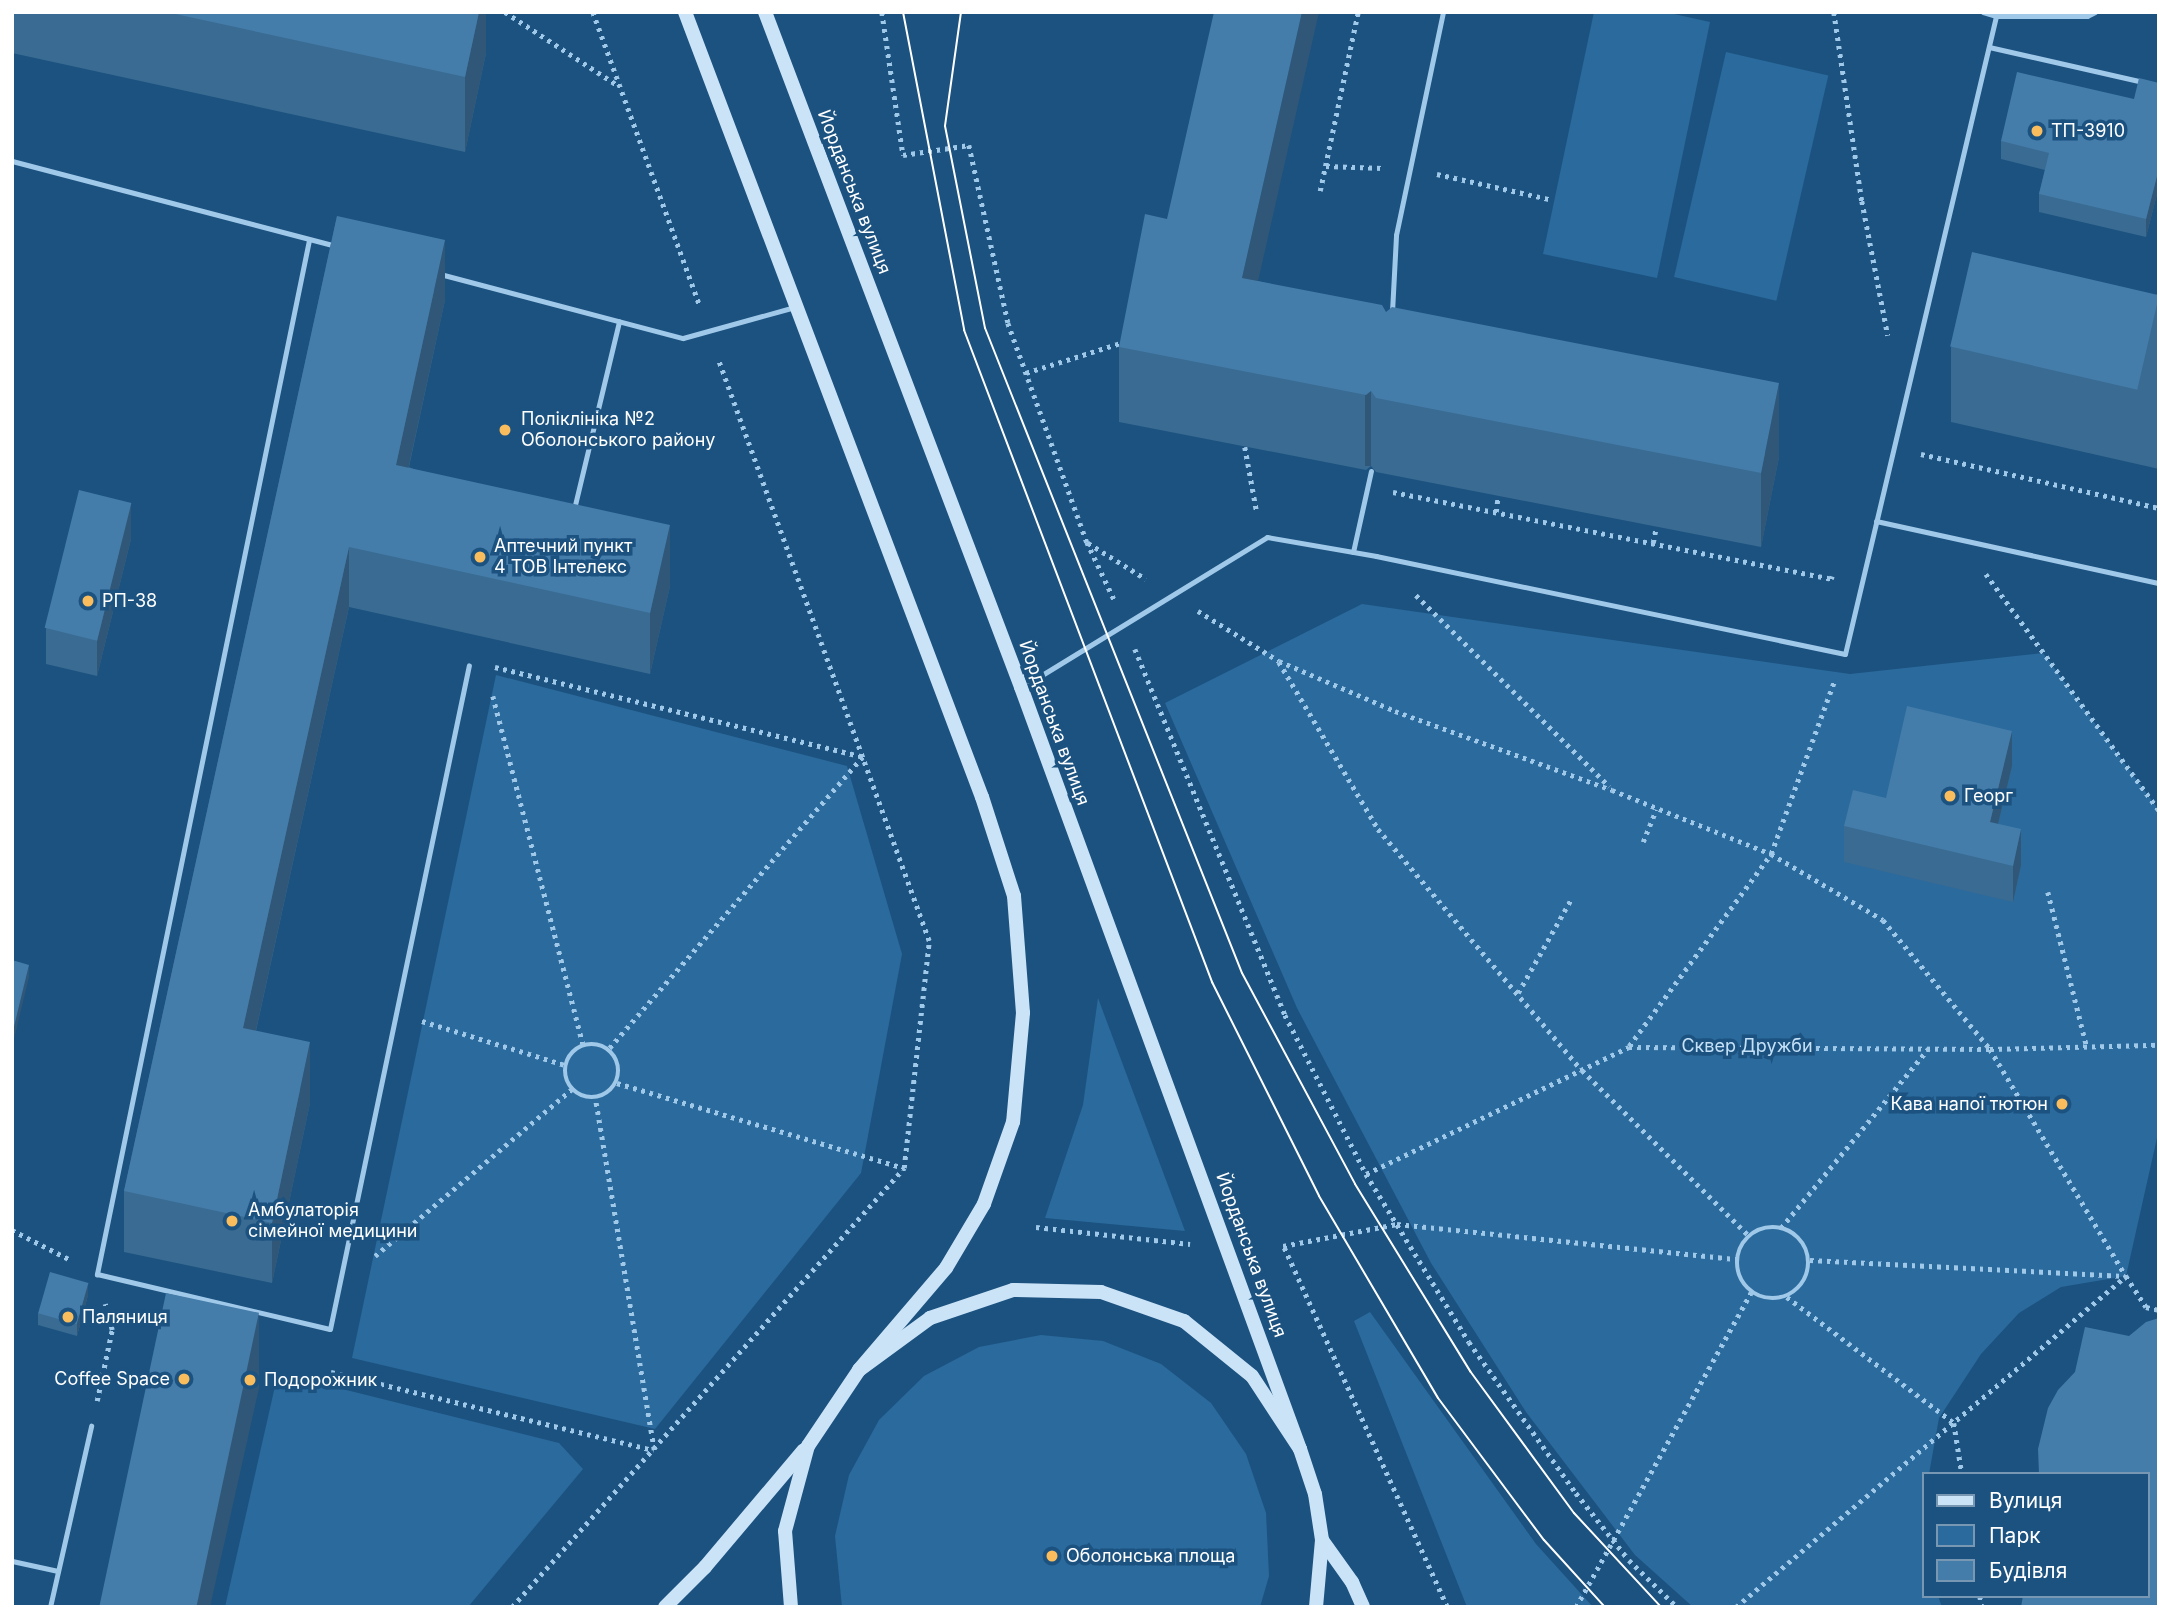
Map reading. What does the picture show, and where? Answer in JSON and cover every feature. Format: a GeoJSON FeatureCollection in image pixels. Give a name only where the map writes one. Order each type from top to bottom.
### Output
{"type":"FeatureCollection","features":[{"type":"Feature","properties":{"kind":"main road"},"geometry":{"type":"LineString","coordinates":[[666,1607],[705,1567],[808,1446],[859,1370],[946,1268],[984,1204],[1013,1122],[1023,1013],[1014,895],[982,797],[685,12]]}},
{"type":"Feature","properties":{"kind":"main road","name":"Йорданська вулиця"},"geometry":{"type":"LineString","coordinates":[[765,12],[1021,687],[1300,1449]]}},
{"type":"Feature","properties":{"kind":"main road"},"geometry":{"type":"LineString","coordinates":[[859,1370],[930,1318],[1013,1290],[1101,1292],[1184,1321],[1252,1376],[1300,1449],[1315,1494],[1322,1540],[1316,1607]]}},
{"type":"Feature","properties":{"kind":"main road"},"geometry":{"type":"LineString","coordinates":[[790,1607],[785,1531],[808,1446]]}},
{"type":"Feature","properties":{"kind":"main road"},"geometry":{"type":"LineString","coordinates":[[1322,1540],[1352,1583],[1363,1607]]}},
{"type":"Feature","properties":{"kind":"lane"},"geometry":{"type":"LineString","coordinates":[[1392,314],[1396,235],[1443,12]]}},
{"type":"Feature","properties":{"kind":"lane"},"geometry":{"type":"LineString","coordinates":[[1983,12],[1996,16],[2087,16],[2095,12]]}},
{"type":"Feature","properties":{"kind":"lane"},"geometry":{"type":"LineString","coordinates":[[1021,687],[1267,537],[1376,556],[1845,654],[1996,16]]}},
{"type":"Feature","properties":{"kind":"lane"},"geometry":{"type":"LineString","coordinates":[[1989,47],[2147,83]]}},
{"type":"Feature","properties":{"kind":"lane"},"geometry":{"type":"LineString","coordinates":[[12,161],[350,250]]}},
{"type":"Feature","properties":{"kind":"lane"},"geometry":{"type":"LineString","coordinates":[[309,240],[97,1274],[330,1329],[468,665]]}},
{"type":"Feature","properties":{"kind":"lane"},"geometry":{"type":"LineString","coordinates":[[430,271],[683,338],[795,307]]}},
{"type":"Feature","properties":{"kind":"lane"},"geometry":{"type":"LineString","coordinates":[[571,520],[619,321]]}},
{"type":"Feature","properties":{"kind":"lane"},"geometry":{"type":"LineString","coordinates":[[1353,552],[1371,471]]}},
{"type":"Feature","properties":{"kind":"lane"},"geometry":{"type":"LineString","coordinates":[[1876,522],[2159,583]]}},
{"type":"Feature","properties":{"kind":"lane"},"geometry":{"type":"LineString","coordinates":[[50,1607],[91,1426]]}},
{"type":"Feature","properties":{"kind":"lane"},"geometry":{"type":"LineString","coordinates":[[12,1561],[58,1571]]}},
{"type":"Feature","properties":{"kind":"path"},"geometry":{"type":"LineString","coordinates":[[505,12],[620,87]]}},
{"type":"Feature","properties":{"kind":"path"},"geometry":{"type":"LineString","coordinates":[[512,1607],[904,1168],[929,941],[593,12]]}},
{"type":"Feature","properties":{"kind":"path"},"geometry":{"type":"LineString","coordinates":[[881,12],[903,155],[969,145],[1008,323],[1087,542],[1125,623],[1285,1015],[1366,1174],[1469,1342],[1613,1541],[1660,1593],[1677,1607]]}},
{"type":"Feature","properties":{"kind":"path"},"geometry":{"type":"LineString","coordinates":[[1320,191],[1358,12]]}},
{"type":"Feature","properties":{"kind":"path"},"geometry":{"type":"LineString","coordinates":[[1834,12],[1862,201],[1889,334],[1886,347]]}},
{"type":"Feature","properties":{"kind":"path"},"geometry":{"type":"LineString","coordinates":[[1026,373],[1135,339]]}},
{"type":"Feature","properties":{"kind":"path"},"geometry":{"type":"LineString","coordinates":[[1245,447],[1258,521]]}},
{"type":"Feature","properties":{"kind":"path"},"geometry":{"type":"LineString","coordinates":[[1894,447],[2159,508]]}},
{"type":"Feature","properties":{"kind":"path"},"geometry":{"type":"LineString","coordinates":[[1612,790],[1376,556],[1390,491],[1831,579],[1834,567]]}},
{"type":"Feature","properties":{"kind":"path"},"geometry":{"type":"LineString","coordinates":[[1496,512],[1498,496]]}},
{"type":"Feature","properties":{"kind":"path"},"geometry":{"type":"LineString","coordinates":[[1653,543],[1656,527]]}},
{"type":"Feature","properties":{"kind":"path"},"geometry":{"type":"LineString","coordinates":[[1979,564],[2159,810]]}},
{"type":"Feature","properties":{"kind":"path"},"geometry":{"type":"LineString","coordinates":[[1629,1047],[1771,853],[1845,654]]}},
{"type":"Feature","properties":{"kind":"path"},"geometry":{"type":"LineString","coordinates":[[1749,1236],[1583,1070],[1378,829],[1279,661],[1395,711],[1612,790],[1771,853],[1883,920],[1990,1049],[2146,1307],[2159,1310]]}},
{"type":"Feature","properties":{"kind":"path"},"geometry":{"type":"LineString","coordinates":[[485,665],[863,757]]}},
{"type":"Feature","properties":{"kind":"path"},"geometry":{"type":"LineString","coordinates":[[492,692],[583,1044]]}},
{"type":"Feature","properties":{"kind":"path"},"geometry":{"type":"LineString","coordinates":[[609,1049],[863,757]]}},
{"type":"Feature","properties":{"kind":"path"},"geometry":{"type":"LineString","coordinates":[[1643,842],[1656,809]]}},
{"type":"Feature","properties":{"kind":"path"},"geometry":{"type":"LineString","coordinates":[[2048,892],[2087,1046]]}},
{"type":"Feature","properties":{"kind":"path"},"geometry":{"type":"LineString","coordinates":[[1518,993],[1570,901]]}},
{"type":"Feature","properties":{"kind":"path"},"geometry":{"type":"LineString","coordinates":[[409,1017],[565,1065]]}},
{"type":"Feature","properties":{"kind":"path"},"geometry":{"type":"LineString","coordinates":[[592,1043],[609,1049],[619,1065],[617,1083],[604,1095],[579,1095],[567,1082],[565,1065],[569,1056],[583,1044],[592,1043]]}},
{"type":"Feature","properties":{"kind":"path"},"geometry":{"type":"LineString","coordinates":[[1366,1174],[1629,1047],[1990,1049],[2159,1045]]}},
{"type":"Feature","properties":{"kind":"path"},"geometry":{"type":"LineString","coordinates":[[1781,1228],[1928,1049]]}},
{"type":"Feature","properties":{"kind":"path"},"geometry":{"type":"LineString","coordinates":[[617,1083],[904,1168]]}},
{"type":"Feature","properties":{"kind":"path"},"geometry":{"type":"LineString","coordinates":[[373,1258],[572,1089]]}},
{"type":"Feature","properties":{"kind":"path"},"geometry":{"type":"LineString","coordinates":[[595,1097],[654,1450]]}},
{"type":"Feature","properties":{"kind":"path"},"geometry":{"type":"LineString","coordinates":[[1447,1607],[1283,1246],[1397,1224],[1737,1259]]}},
{"type":"Feature","properties":{"kind":"path"},"geometry":{"type":"LineString","coordinates":[[1036,1227],[1191,1244]]}},
{"type":"Feature","properties":{"kind":"path"},"geometry":{"type":"LineString","coordinates":[[1781,1228],[1801,1240],[1810,1260],[1804,1282],[1787,1297],[1775,1300],[1751,1292],[1743,1283],[1737,1259],[1741,1246],[1749,1236],[1759,1230],[1781,1228]]}},
{"type":"Feature","properties":{"kind":"path"},"geometry":{"type":"LineString","coordinates":[[1810,1260],[2126,1276]]}},
{"type":"Feature","properties":{"kind":"path"},"geometry":{"type":"LineString","coordinates":[[1736,1607],[2126,1276]]}},
{"type":"Feature","properties":{"kind":"path"},"geometry":{"type":"LineString","coordinates":[[1576,1607],[1751,1292]]}},
{"type":"Feature","properties":{"kind":"path"},"geometry":{"type":"LineString","coordinates":[[1787,1297],[1954,1423],[1962,1472]]}},
{"type":"Feature","properties":{"kind":"path"},"geometry":{"type":"LineString","coordinates":[[91,1426],[112,1330]]}},
{"type":"Feature","properties":{"kind":"path"},"geometry":{"type":"LineString","coordinates":[[331,1372],[654,1450]]}},
{"type":"Feature","properties":{"kind":"green space"},"geometry":{"type":"Polygon","coordinates":[[[1594,12],[1665,12],[1710,22],[1657,278],[1543,254],[1594,12]]]}},
{"type":"Feature","properties":{"kind":"green space"},"geometry":{"type":"Polygon","coordinates":[[[1726,52],[1828,76],[1776,301],[1674,277],[1726,52]]]}},
{"type":"Feature","properties":{"kind":"green space","name":"Сквер Дружби"},"geometry":{"type":"Polygon","coordinates":[[[1362,604],[1850,674],[2043,653],[2159,810],[2159,1129],[2126,1276],[2061,1287],[2019,1313],[1981,1354],[1939,1418],[1929,1472],[1923,1472],[1923,1598],[1939,1598],[1942,1607],[1693,1607],[1635,1555],[1526,1412],[1431,1263],[1297,1008],[1165,703],[1362,604]]]}},
{"type":"Feature","properties":{"kind":"green space"},"geometry":{"type":"Polygon","coordinates":[[[496,675],[847,766],[902,954],[861,1173],[655,1429],[352,1358],[496,675]]]}},
{"type":"Feature","properties":{"kind":"green space"},"geometry":{"type":"Polygon","coordinates":[[[1098,998],[1185,1231],[1045,1218],[1083,1105],[1098,998]]]}},
{"type":"Feature","properties":{"kind":"green space"},"geometry":{"type":"Polygon","coordinates":[[[1370,1312],[1536,1544],[1593,1607],[1467,1607],[1354,1321],[1370,1312]]]}},
{"type":"Feature","properties":{"kind":"green space"},"geometry":{"type":"Polygon","coordinates":[[[1041,1335],[1103,1341],[1161,1364],[1211,1403],[1246,1454],[1266,1513],[1269,1576],[1260,1607],[842,1607],[835,1536],[849,1475],[879,1420],[924,1376],[979,1347],[1041,1335]]]}},
{"type":"Feature","properties":{"kind":"green space"},"geometry":{"type":"Polygon","coordinates":[[[278,1373],[559,1443],[583,1469],[468,1607],[225,1607],[278,1373]]]}},
{"type":"Feature","properties":{"kind":"building"},"geometry":{"type":"Polygon","coordinates":[[[166,12],[479,12],[465,77],[166,12]]]}},
{"type":"Feature","properties":{"kind":"building"},"geometry":{"type":"Polygon","coordinates":[[[1214,12],[1302,12],[1242,278],[1382,305],[1386,312],[1392,307],[1779,383],[1761,473],[1376,398],[1371,391],[1366,395],[1119,347],[1145,214],[1167,219],[1214,12]]]}},
{"type":"Feature","properties":{"kind":"building"},"geometry":{"type":"Polygon","coordinates":[[[2017,72],[2134,99],[2139,78],[2159,83],[2159,176],[2146,219],[2039,194],[2049,153],[2001,141],[2017,72]]]}},
{"type":"Feature","properties":{"kind":"building"},"geometry":{"type":"Polygon","coordinates":[[[337,216],[445,240],[396,465],[670,525],[650,613],[349,547],[243,1028],[310,1042],[272,1223],[124,1191],[337,216]]]}},
{"type":"Feature","properties":{"kind":"building"},"geometry":{"type":"Polygon","coordinates":[[[1972,252],[2159,295],[2137,390],[1950,347],[1972,252]]]}},
{"type":"Feature","properties":{"kind":"building","name":"РП-38"},"geometry":{"type":"Polygon","coordinates":[[[79,490],[131,503],[97,641],[45,628],[79,490]]]}},
{"type":"Feature","properties":{"kind":"building","name":"Георг"},"geometry":{"type":"Polygon","coordinates":[[[1907,706],[2012,731],[1990,822],[2021,829],[2013,866],[1844,826],[1853,790],[1886,798],[1907,706]]]}},
{"type":"Feature","properties":{"kind":"building"},"geometry":{"type":"Polygon","coordinates":[[[12,960],[29,965],[12,1035],[12,960]]]}},
{"type":"Feature","properties":{"kind":"building"},"geometry":{"type":"Polygon","coordinates":[[[50,1272],[88,1283],[77,1324],[38,1313],[50,1272]]]}},
{"type":"Feature","properties":{"kind":"building"},"geometry":{"type":"Polygon","coordinates":[[[166,1293],[259,1313],[196,1607],[99,1607],[166,1293]]]}},
{"type":"Feature","properties":{"kind":"building"},"geometry":{"type":"Polygon","coordinates":[[[2159,1318],[2159,1607],[2021,1607],[2023,1598],[2150,1598],[2150,1472],[2039,1472],[2038,1449],[2048,1408],[2058,1390],[2075,1372],[2085,1327],[2129,1336],[2146,1322],[2159,1318]]]}},
{"type":"Feature","properties":{"kind":"tram line"},"geometry":{"type":"LineString","coordinates":[[903,12],[964,330],[1212,982],[1319,1196],[1438,1398],[1544,1540],[1605,1607]]}},
{"type":"Feature","properties":{"kind":"tram line"},"geometry":{"type":"LineString","coordinates":[[961,12],[945,126],[985,328],[1242,973],[1355,1184],[1470,1371],[1574,1513],[1661,1607]]}},
{"type":"Feature","properties":{"kind":"place","name":"ТП-3910"},"geometry":{"type":"Point","coordinates":[2037,131]}},
{"type":"Feature","properties":{"kind":"place","name":"Поліклініка №2 Оболонського району"},"geometry":{"type":"Point","coordinates":[505,430]}},
{"type":"Feature","properties":{"kind":"place","name":"Аптечний пункт 4 ТОВ Інтелекс"},"geometry":{"type":"Point","coordinates":[480,557]}},
{"type":"Feature","properties":{"kind":"place","name":"РП-38"},"geometry":{"type":"Point","coordinates":[88,601]}},
{"type":"Feature","properties":{"kind":"place","name":"Георг"},"geometry":{"type":"Point","coordinates":[1950,796]}},
{"type":"Feature","properties":{"kind":"place","name":"Кава напої тютюн"},"geometry":{"type":"Point","coordinates":[2062,1104]}},
{"type":"Feature","properties":{"kind":"place","name":"Амбулаторія сімейної медицини"},"geometry":{"type":"Point","coordinates":[232,1221]}},
{"type":"Feature","properties":{"kind":"place","name":"Паляниця"},"geometry":{"type":"Point","coordinates":[68,1317]}},
{"type":"Feature","properties":{"kind":"place","name":"Coffee Space"},"geometry":{"type":"Point","coordinates":[184,1379]}},
{"type":"Feature","properties":{"kind":"place","name":"Подорожник"},"geometry":{"type":"Point","coordinates":[250,1380]}},
{"type":"Feature","properties":{"kind":"place","name":"Оболонська площа"},"geometry":{"type":"Point","coordinates":[1052,1556]}}]}
